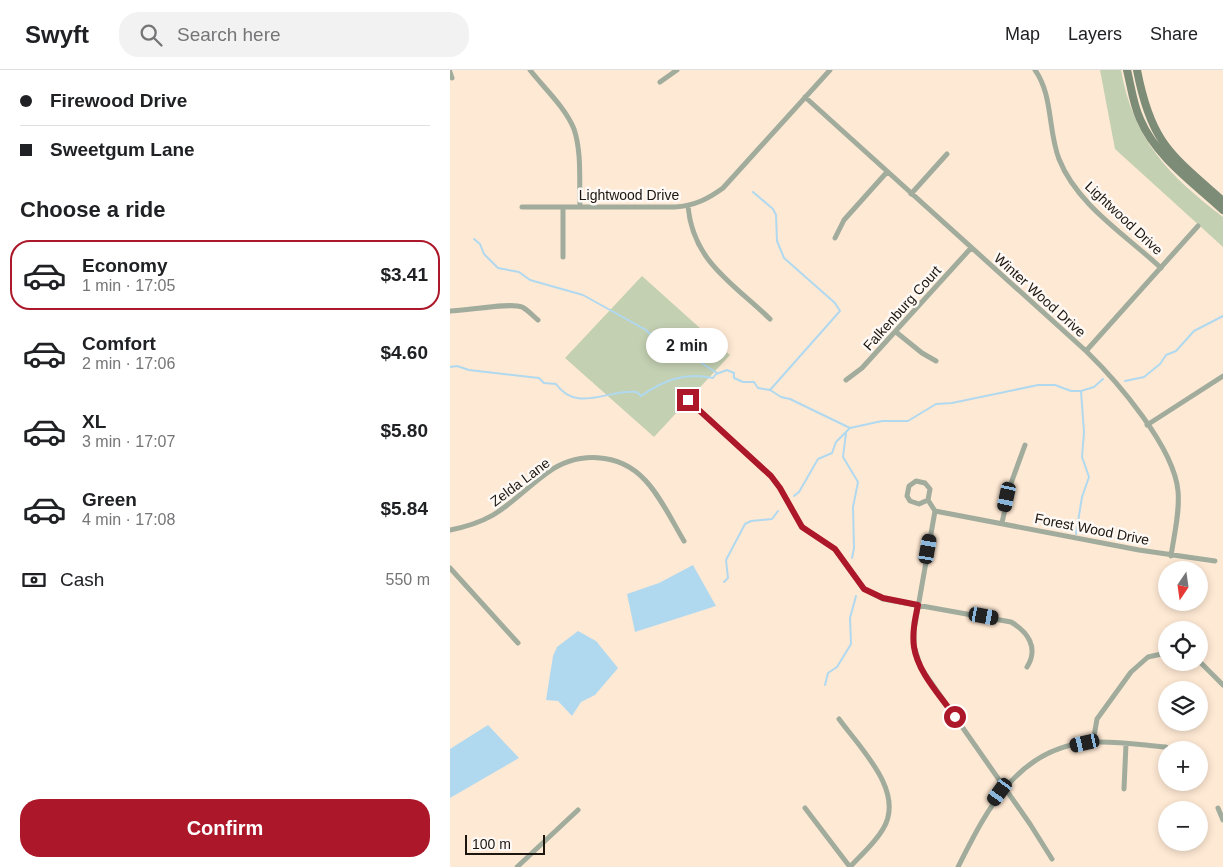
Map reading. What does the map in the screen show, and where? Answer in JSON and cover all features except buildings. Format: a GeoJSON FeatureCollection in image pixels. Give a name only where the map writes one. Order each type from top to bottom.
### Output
{"type":"FeatureCollection","features":[{"type":"Feature","properties":{"kind":"street"},"geometry":{"type":"LineString","coordinates":[[530,70],[561,108],[573,129],[578,147],[580,207]]}},
{"type":"Feature","properties":{"kind":"street"},"geometry":{"type":"LineString","coordinates":[[660,82],[677,70]]}},
{"type":"Feature","properties":{"kind":"street","name":"Lightwood Drive"},"geometry":{"type":"LineString","coordinates":[[522,207],[688,206],[705,200],[723,188],[830,70]]}},
{"type":"Feature","properties":{"kind":"street","name":"Lightwood Drive"},"geometry":{"type":"LineString","coordinates":[[1035,70],[1043,85],[1056,151],[1069,179],[1084,198],[1161,268]]}},
{"type":"Feature","properties":{"kind":"street"},"geometry":{"type":"LineString","coordinates":[[1127,70],[1139,118],[1154,143],[1164,156],[1223,210]]}},
{"type":"Feature","properties":{"kind":"street"},"geometry":{"type":"LineString","coordinates":[[1137,70],[1147,112],[1164,145],[1176,159],[1223,201]]}},
{"type":"Feature","properties":{"kind":"street","name":"Winter Wood Drive"},"geometry":{"type":"LineString","coordinates":[[805,97],[1086,351],[1121,387],[1168,458],[1178,484],[1178,509],[1170,556]]}},
{"type":"Feature","properties":{"kind":"street"},"geometry":{"type":"LineString","coordinates":[[911,194],[947,154]]}},
{"type":"Feature","properties":{"kind":"street"},"geometry":{"type":"LineString","coordinates":[[835,238],[844,220],[888,172]]}},
{"type":"Feature","properties":{"kind":"street"},"geometry":{"type":"LineString","coordinates":[[688,206],[694,238],[703,255],[770,320]]}},
{"type":"Feature","properties":{"kind":"street"},"geometry":{"type":"LineString","coordinates":[[563,207],[563,256]]}},
{"type":"Feature","properties":{"kind":"street"},"geometry":{"type":"LineString","coordinates":[[1086,351],[1198,226]]}},
{"type":"Feature","properties":{"kind":"street","name":"Falkenburg Court"},"geometry":{"type":"LineString","coordinates":[[846,380],[862,368],[971,248]]}},
{"type":"Feature","properties":{"kind":"street"},"geometry":{"type":"LineString","coordinates":[[450,311],[476,311],[515,306],[523,308],[538,320]]}},
{"type":"Feature","properties":{"kind":"street"},"geometry":{"type":"LineString","coordinates":[[896,332],[922,354],[936,361]]}},
{"type":"Feature","properties":{"kind":"street"},"geometry":{"type":"LineString","coordinates":[[1147,425],[1223,376]]}},
{"type":"Feature","properties":{"kind":"street"},"geometry":{"type":"LineString","coordinates":[[688,400],[771,476],[802,527],[835,549],[864,589],[883,598],[1011,622],[1021,628],[1031,643],[1032,655],[1027,667]]}},
{"type":"Feature","properties":{"kind":"street"},"geometry":{"type":"LineString","coordinates":[[1002,524],[1010,486],[1025,445]]}},
{"type":"Feature","properties":{"kind":"street","name":"Zelda Lane"},"geometry":{"type":"LineString","coordinates":[[450,530],[487,519],[511,504],[554,468],[573,460],[591,457],[615,461],[627,466],[644,479],[660,500],[684,541]]}},
{"type":"Feature","properties":{"kind":"street"},"geometry":{"type":"LineString","coordinates":[[928,500],[919,504],[910,501],[907,496],[908,486],[916,481],[925,482],[930,489],[928,500],[935,511],[918,605],[914,646],[921,668],[1030,824],[1052,859]]}},
{"type":"Feature","properties":{"kind":"street","name":"Forest Wood Drive"},"geometry":{"type":"LineString","coordinates":[[935,511],[1170,556],[1216,561]]}},
{"type":"Feature","properties":{"kind":"street"},"geometry":{"type":"LineString","coordinates":[[450,568],[518,643]]}},
{"type":"Feature","properties":{"kind":"street"},"geometry":{"type":"LineString","coordinates":[[1093,742],[1097,720],[1131,672],[1148,657],[1158,655]]}},
{"type":"Feature","properties":{"kind":"street"},"geometry":{"type":"LineString","coordinates":[[1208,670],[1223,685]]}},
{"type":"Feature","properties":{"kind":"street"},"geometry":{"type":"LineString","coordinates":[[804,808],[850,867],[884,827],[890,800],[884,783],[839,719]]}},
{"type":"Feature","properties":{"kind":"street"},"geometry":{"type":"LineString","coordinates":[[958,867],[989,807],[1004,788],[1027,766],[1048,754],[1064,748],[1093,742],[1158,746]]}},
{"type":"Feature","properties":{"kind":"street"},"geometry":{"type":"LineString","coordinates":[[1124,788],[1126,744]]}},
{"type":"Feature","properties":{"kind":"street"},"geometry":{"type":"LineString","coordinates":[[1218,808],[1223,820]]}},
{"type":"Feature","properties":{"kind":"street"},"geometry":{"type":"LineString","coordinates":[[516,867],[578,810]]}},
{"type":"Feature","properties":{"kind":"green space"},"geometry":{"type":"Polygon","coordinates":[[[1100,70],[1121,70],[1134,116],[1156,154],[1170,171],[1223,217],[1223,247],[1115,149],[1100,70]]]}},
{"type":"Feature","properties":{"kind":"green space"},"geometry":{"type":"Polygon","coordinates":[[[642,276],[730,355],[654,437],[565,358],[642,276]]]}},
{"type":"Feature","properties":{"kind":"water"},"geometry":{"type":"Polygon","coordinates":[[[693,565],[716,606],[635,632],[627,594],[659,583],[693,565]]]}},
{"type":"Feature","properties":{"kind":"water"},"geometry":{"type":"Polygon","coordinates":[[[578,631],[596,641],[618,668],[595,695],[581,702],[572,716],[558,701],[546,700],[553,656],[557,647],[578,631]]]}},
{"type":"Feature","properties":{"kind":"water"},"geometry":{"type":"Polygon","coordinates":[[[488,725],[519,758],[450,798],[450,749],[488,725]]]}},
{"type":"Feature","properties":{"kind":"waterway"},"geometry":{"type":"LineString","coordinates":[[753,192],[773,209],[776,215],[777,241],[784,258],[835,303],[840,311],[770,390]]}},
{"type":"Feature","properties":{"kind":"waterway"},"geometry":{"type":"LineString","coordinates":[[474,239],[480,244],[484,254],[498,268],[519,272],[530,280],[583,295],[646,330],[655,339],[681,350],[717,373]]}},
{"type":"Feature","properties":{"kind":"waterway"},"geometry":{"type":"LineString","coordinates":[[1125,381],[1144,377],[1160,364],[1166,355],[1176,351],[1194,331],[1223,316]]}},
{"type":"Feature","properties":{"kind":"waterway"},"geometry":{"type":"LineString","coordinates":[[450,367],[457,366],[469,370],[539,378],[544,383],[556,384],[564,393],[584,399],[627,392],[637,392],[641,396],[675,379],[693,376],[713,378],[716,374],[727,370],[734,373],[734,378],[743,382],[754,382],[758,388],[770,390],[781,397],[790,399],[850,428]]}},
{"type":"Feature","properties":{"kind":"waterway"},"geometry":{"type":"LineString","coordinates":[[794,496],[799,492],[818,459],[832,453],[836,442],[850,428],[882,421],[908,421],[936,404],[952,403],[1038,385],[1055,385],[1071,391],[1081,391],[1094,387],[1103,379]]}},
{"type":"Feature","properties":{"kind":"waterway"},"geometry":{"type":"LineString","coordinates":[[1076,534],[1082,497],[1089,477],[1082,457],[1084,432],[1081,391]]}},
{"type":"Feature","properties":{"kind":"waterway"},"geometry":{"type":"LineString","coordinates":[[846,433],[843,457],[858,482],[853,507],[854,548],[852,558]]}},
{"type":"Feature","properties":{"kind":"waterway"},"geometry":{"type":"LineString","coordinates":[[724,582],[728,578],[726,560],[745,524],[751,521],[772,519],[778,511]]}},
{"type":"Feature","properties":{"kind":"waterway"},"geometry":{"type":"LineString","coordinates":[[825,685],[828,673],[837,667],[851,644],[850,618],[856,596]]}},
{"type":"Feature","properties":{"kind":"route"},"geometry":{"type":"LineString","coordinates":[[688,400],[771,476],[802,527],[835,549],[864,589],[883,598],[918,605],[914,630],[916,655],[921,668],[955,717]]}}]}
